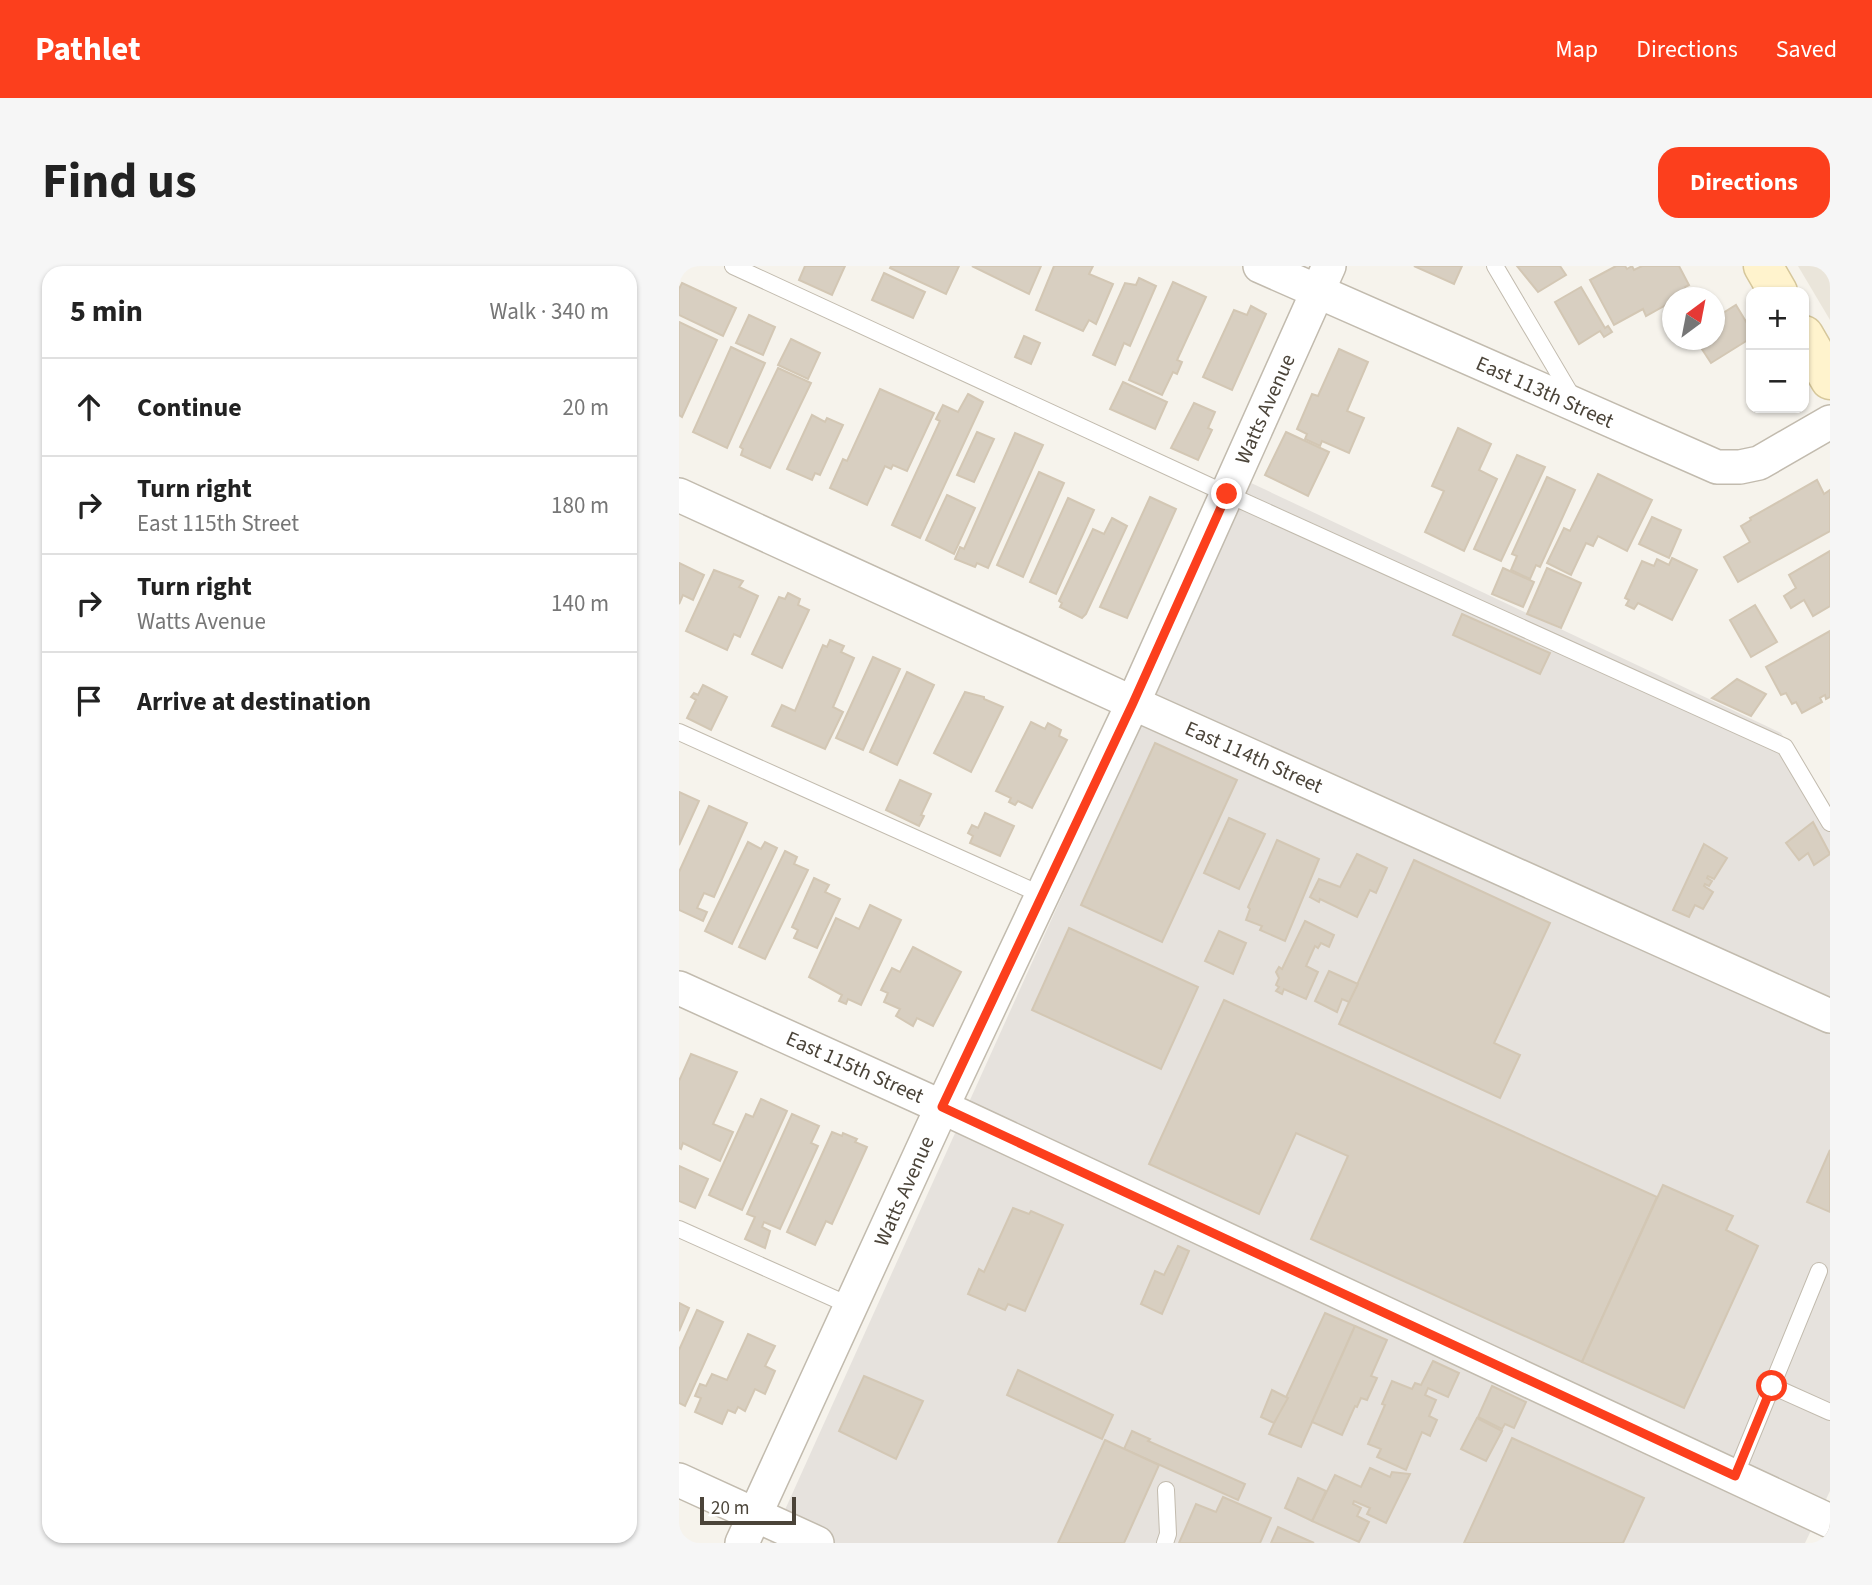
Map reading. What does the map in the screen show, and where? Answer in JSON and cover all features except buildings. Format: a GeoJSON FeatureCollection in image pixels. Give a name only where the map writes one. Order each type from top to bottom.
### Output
{"type":"FeatureCollection","features":[{"type":"Feature","properties":{"kind":"street","name":"East 113th Street"},"geometry":{"type":"LineString","coordinates":[[1260,266],[1323,279],[1578,406],[1717,467],[1740,467],[1759,463],[1830,422]]}},
{"type":"Feature","properties":{"kind":"street"},"geometry":{"type":"LineString","coordinates":[[1763,266],[1776,287]]}},
{"type":"Feature","properties":{"kind":"street","name":"Watts Avenue"},"geometry":{"type":"LineString","coordinates":[[749,1529],[942,1107],[1133,703],[1323,279]]}},
{"type":"Feature","properties":{"kind":"street"},"geometry":{"type":"LineString","coordinates":[[1809,344],[1830,380]]}},
{"type":"Feature","properties":{"kind":"street","name":"East 114th Street"},"geometry":{"type":"LineString","coordinates":[[679,495],[1133,703],[1830,1016]]}},
{"type":"Feature","properties":{"kind":"street","name":"East 115th Street"},"geometry":{"type":"LineString","coordinates":[[679,988],[942,1107],[1830,1521]]}},
{"type":"Feature","properties":{"kind":"street"},"geometry":{"type":"LineString","coordinates":[[679,1480],[749,1529],[817,1543]]}},
{"type":"Feature","properties":{"kind":"lane"},"geometry":{"type":"LineString","coordinates":[[733,266],[1785,747],[1830,823]]}},
{"type":"Feature","properties":{"kind":"lane"},"geometry":{"type":"LineString","coordinates":[[1495,266],[1578,406]]}},
{"type":"Feature","properties":{"kind":"lane"},"geometry":{"type":"LineString","coordinates":[[679,732],[1042,895]]}},
{"type":"Feature","properties":{"kind":"lane"},"geometry":{"type":"LineString","coordinates":[[679,1229],[851,1306]]}},
{"type":"Feature","properties":{"kind":"lane"},"geometry":{"type":"LineString","coordinates":[[1735,1476],[1819,1271]]}},
{"type":"Feature","properties":{"kind":"lane"},"geometry":{"type":"LineString","coordinates":[[1772,1386],[1830,1412]]}},
{"type":"Feature","properties":{"kind":"lane"},"geometry":{"type":"LineString","coordinates":[[1165,1543],[1168,1535],[1166,1490]]}},
{"type":"Feature","properties":{"kind":"shaded area"},"geometry":{"type":"Polygon","coordinates":[[[1798,266],[1830,266],[1830,320],[1798,266]]]}},
{"type":"Feature","properties":{"kind":"shaded area"},"geometry":{"type":"Polygon","coordinates":[[[1249,482],[1781,733],[1830,809],[1830,1491],[1805,1543],[770,1543],[1249,482]]]}},
{"type":"Feature","properties":{"kind":"route"},"geometry":{"type":"LineString","coordinates":[[1227,494],[1133,703],[942,1107],[1735,1476],[1772,1386]]}}]}
